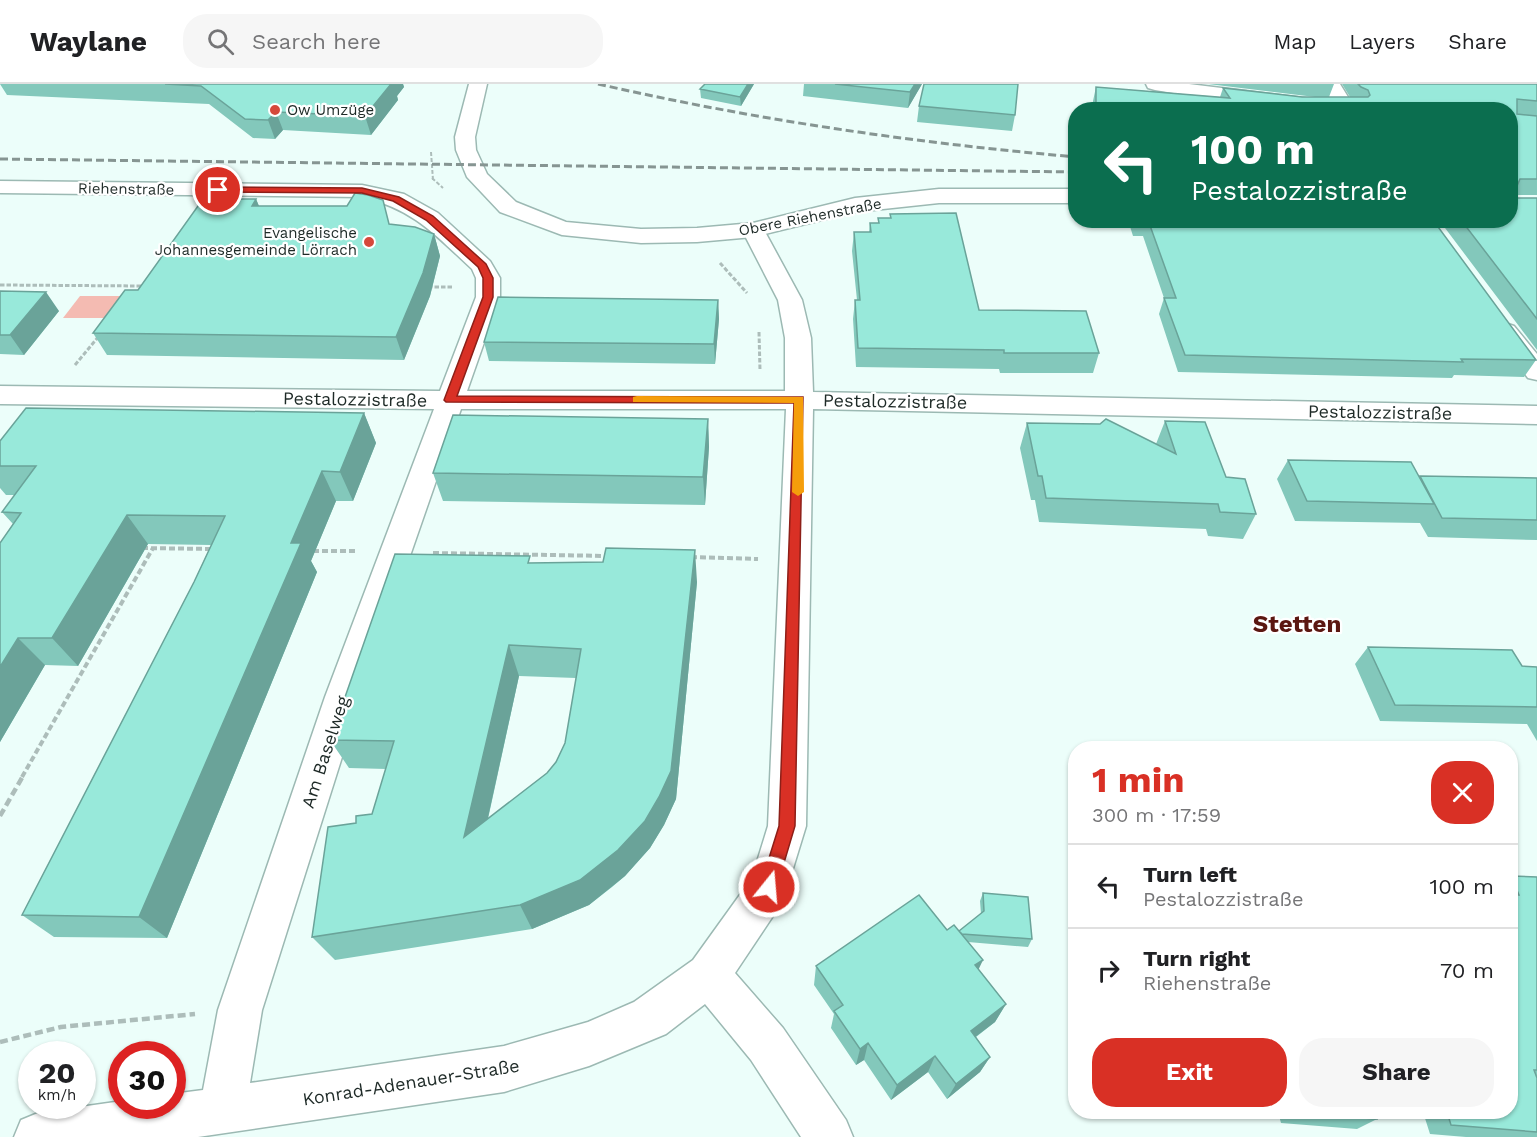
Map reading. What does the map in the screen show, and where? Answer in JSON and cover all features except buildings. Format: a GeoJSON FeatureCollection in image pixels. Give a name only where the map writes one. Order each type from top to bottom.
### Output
{"type":"FeatureCollection","features":[{"type":"Feature","properties":{"kind":"street","name":"Obere Riehenstraße"},"geometry":{"type":"LineString","coordinates":[[478,84],[465,137],[466,150],[478,177],[508,207],[562,228],[630,234],[697,235],[753,230],[855,205],[939,196],[1068,196]]}},
{"type":"Feature","properties":{"kind":"street"},"geometry":{"type":"LineString","coordinates":[[1155,84],[1283,102]]}},
{"type":"Feature","properties":{"kind":"street"},"geometry":{"type":"LineString","coordinates":[[1331,84],[1343,102]]}},
{"type":"Feature","properties":{"kind":"street","name":"Riehenstraße"},"geometry":{"type":"LineString","coordinates":[[0,187],[362,191],[396,199],[430,218],[483,266],[488,278],[488,288]]}},
{"type":"Feature","properties":{"kind":"street","name":"Konrad-Adenauer-Straße"},"geometry":{"type":"LineString","coordinates":[[38,1137],[504,1069],[589,1044],[650,1018],[708,975],[769,887],[787,826],[799,399],[798,338],[790,300],[753,230]]}},
{"type":"Feature","properties":{"kind":"street"},"geometry":{"type":"LineString","coordinates":[[450,400],[488,297],[488,288]]}},
{"type":"Feature","properties":{"kind":"street"},"geometry":{"type":"LineString","coordinates":[[1492,313],[1537,372]]}},
{"type":"Feature","properties":{"kind":"street","name":"Pestalozzistraße"},"geometry":{"type":"LineString","coordinates":[[0,395],[450,400],[799,399],[1537,415]]}},
{"type":"Feature","properties":{"kind":"street"},"geometry":{"type":"LineString","coordinates":[[28,424],[49,396]]}},
{"type":"Feature","properties":{"kind":"street","name":"Am Baselweg"},"geometry":{"type":"LineString","coordinates":[[223,1110],[231,1050],[240,1010],[343,697],[450,400]]}},
{"type":"Feature","properties":{"kind":"street"},"geometry":{"type":"LineString","coordinates":[[708,975],[767,1044],[829,1137]]}},
{"type":"Feature","properties":{"kind":"path"},"geometry":{"type":"LineString","coordinates":[[719,263],[751,297]]}},
{"type":"Feature","properties":{"kind":"path"},"geometry":{"type":"LineString","coordinates":[[0,285],[154,286]]}},
{"type":"Feature","properties":{"kind":"path"},"geometry":{"type":"LineString","coordinates":[[128,295],[133,286]]}},
{"type":"Feature","properties":{"kind":"path"},"geometry":{"type":"LineString","coordinates":[[427,287],[488,288]]}},
{"type":"Feature","properties":{"kind":"path"},"geometry":{"type":"LineString","coordinates":[[759,329],[760,399]]}},
{"type":"Feature","properties":{"kind":"path"},"geometry":{"type":"LineString","coordinates":[[49,396],[99,336]]}},
{"type":"Feature","properties":{"kind":"path"},"geometry":{"type":"LineString","coordinates":[[141,548],[222,549]]}},
{"type":"Feature","properties":{"kind":"path"},"geometry":{"type":"LineString","coordinates":[[0,816],[153,548]]}},
{"type":"Feature","properties":{"kind":"path"},"geometry":{"type":"LineString","coordinates":[[302,550],[616,556]]}},
{"type":"Feature","properties":{"kind":"path"},"geometry":{"type":"LineString","coordinates":[[685,557],[755,559]]}},
{"type":"Feature","properties":{"kind":"path"},"geometry":{"type":"LineString","coordinates":[[0,1042],[61,1027],[240,1010]]}},
{"type":"Feature","properties":{"kind":"shaded area"},"geometry":{"type":"Polygon","coordinates":[[[80,296],[138,296],[122,318],[63,318],[80,296]]]}},
{"type":"Feature","properties":{"kind":"railway"},"geometry":{"type":"LineString","coordinates":[[598,84],[717,109],[836,129],[956,145],[1068,156]]}},
{"type":"Feature","properties":{"kind":"railway"},"geometry":{"type":"LineString","coordinates":[[0,159],[1068,172]]}},
{"type":"Feature","properties":{"kind":"slow traffic"},"geometry":{"type":"LineString","coordinates":[[637,400],[799,399],[798,492]]}},
{"type":"Feature","properties":{"kind":"place","name":"Ow Umzüge"},"geometry":{"type":"Point","coordinates":[275,110]}},
{"type":"Feature","properties":{"kind":"place","name":"Evangelische Johannesgemeinde Lörrach"},"geometry":{"type":"Point","coordinates":[369,242]}},
{"type":"Feature","properties":{"kind":"district","name":"Stetten"},"geometry":{"type":"Point","coordinates":[1297,624]}},
{"type":"Feature","properties":{"kind":"route"},"geometry":{"type":"LineString","coordinates":[[218,190],[362,191],[396,199],[430,218],[483,266],[488,278],[488,297],[450,400],[799,399],[800,444],[787,826],[769,887]]}}]}
